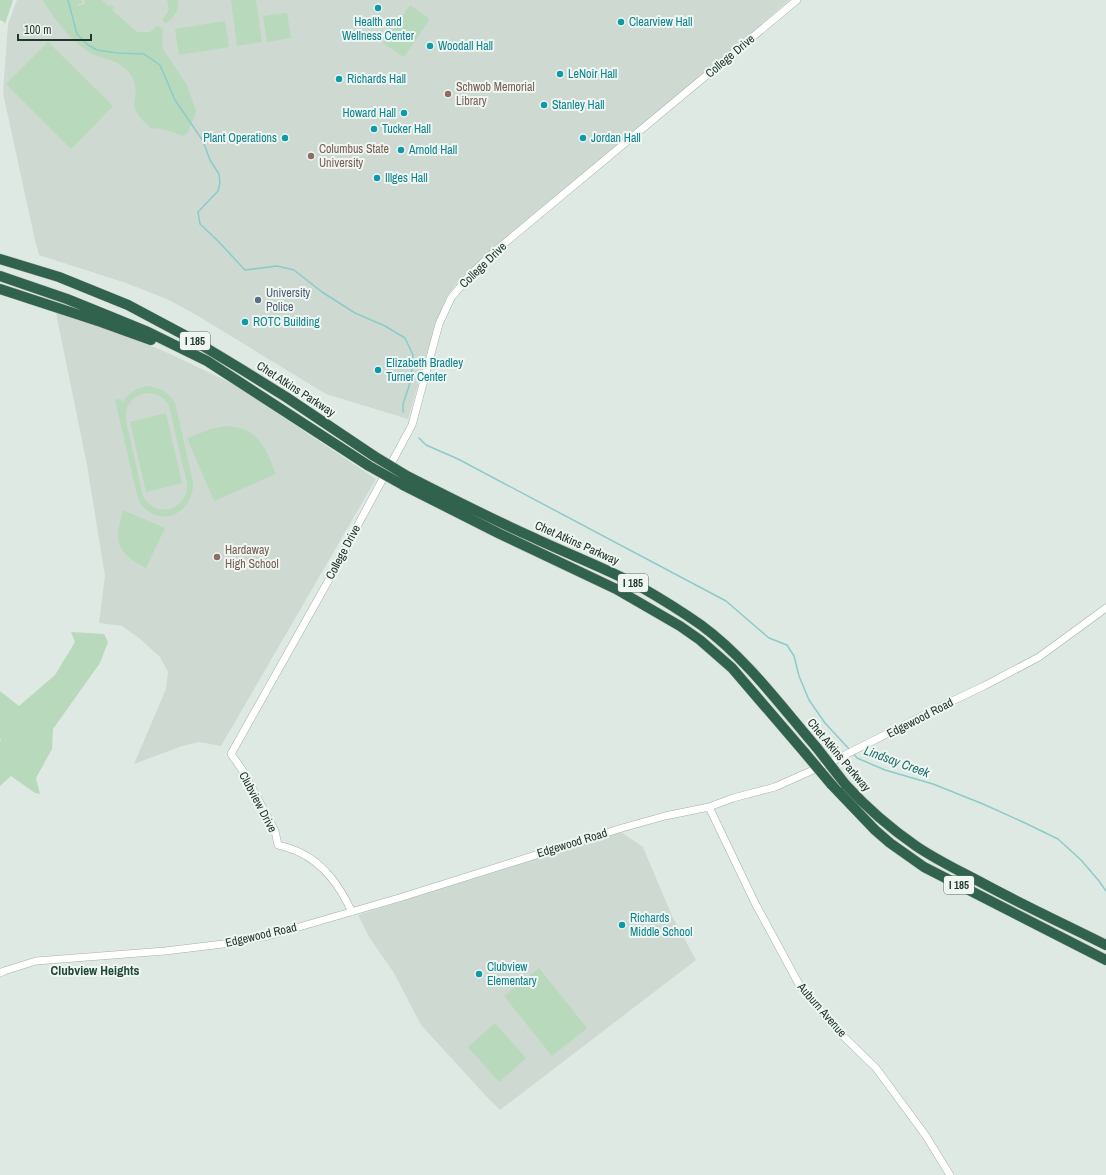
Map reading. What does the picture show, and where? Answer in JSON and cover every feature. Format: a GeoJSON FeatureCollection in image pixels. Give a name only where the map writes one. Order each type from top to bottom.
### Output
{"type":"FeatureCollection","features":[{"type":"Feature","properties":{"kind":"highway","name":"Chet Atkins Parkway"},"geometry":{"type":"LineString","coordinates":[[0,259],[59,277],[105,295],[188,337],[286,397],[374,456],[405,481],[500,534],[616,589],[680,626],[700,640],[732,668],[831,784],[875,830],[890,843],[924,867],[1106,960]]}},
{"type":"Feature","properties":{"kind":"highway","name":"Chet Atkins Parkway"},"geometry":{"type":"LineString","coordinates":[[0,276],[67,299],[148,332],[207,361],[369,466],[405,481],[438,492],[532,538],[639,586],[702,626],[742,662],[755,675],[817,748],[845,784],[889,826],[917,846],[950,866],[1018,902],[1106,945]]}},
{"type":"Feature","properties":{"kind":"highway"},"geometry":{"type":"LineString","coordinates":[[0,289],[101,322],[156,342],[242,384]]}},
{"type":"Feature","properties":{"kind":"street","name":"College Drive"},"geometry":{"type":"LineString","coordinates":[[231,754],[340,560],[412,425],[439,324],[451,298],[470,275],[494,252],[797,0]]}},
{"type":"Feature","properties":{"kind":"street","name":"Edgewood Road"},"geometry":{"type":"LineString","coordinates":[[0,973],[36,961],[165,951],[223,944],[268,936],[352,912],[622,828],[665,816],[710,807],[733,798],[775,787],[839,758],[1039,657],[1106,608]]}},
{"type":"Feature","properties":{"kind":"street","name":"Clubview Drive"},"geometry":{"type":"LineString","coordinates":[[231,754],[243,771],[275,831],[278,845],[300,852],[319,864],[339,887],[352,912]]}},
{"type":"Feature","properties":{"kind":"street","name":"Auburn Avenue"},"geometry":{"type":"LineString","coordinates":[[710,807],[755,903],[801,988],[842,1035],[876,1068],[926,1136],[950,1175]]}},
{"type":"Feature","properties":{"kind":"shaded area","name":"Columbus State University"},"geometry":{"type":"Polygon","coordinates":[[[17,0],[789,0],[679,96],[531,216],[458,281],[446,298],[436,323],[408,419],[326,394],[169,300],[126,283],[39,255],[3,93],[8,24],[17,0]]]}},
{"type":"Feature","properties":{"kind":"shaded area","name":"Hardaway High School"},"geometry":{"type":"Polygon","coordinates":[[[56,313],[124,335],[168,353],[235,385],[376,479],[221,746],[199,742],[182,746],[134,764],[166,689],[168,672],[160,657],[139,638],[122,626],[99,623],[105,576],[87,465],[56,313]]]}},
{"type":"Feature","properties":{"kind":"shaded area"},"geometry":{"type":"Polygon","coordinates":[[[621,832],[643,847],[672,916],[696,960],[500,1110],[421,1025],[394,973],[369,937],[358,915],[621,832]]]}},
{"type":"Feature","properties":{"kind":"green space"},"geometry":{"type":"Polygon","coordinates":[[[0,0],[13,0],[5,24],[0,20],[0,0]]]}},
{"type":"Feature","properties":{"kind":"green space"},"geometry":{"type":"Polygon","coordinates":[[[43,0],[81,0],[83,3],[77,4],[78,6],[85,3],[84,0],[102,0],[109,7],[112,5],[114,7],[112,10],[137,32],[150,32],[156,26],[159,26],[163,30],[163,49],[187,85],[196,111],[188,132],[183,136],[163,129],[150,128],[134,108],[136,93],[135,85],[129,72],[122,65],[92,54],[81,47],[62,28],[43,0]]]}},
{"type":"Feature","properties":{"kind":"green space"},"geometry":{"type":"Polygon","coordinates":[[[168,0],[177,0],[178,9],[172,18],[166,23],[163,19],[169,9],[167,2],[168,0]]]}},
{"type":"Feature","properties":{"kind":"green space"},"geometry":{"type":"Polygon","coordinates":[[[231,0],[256,0],[262,42],[237,46],[231,0]]]}},
{"type":"Feature","properties":{"kind":"green space"},"geometry":{"type":"Polygon","coordinates":[[[410,5],[430,19],[404,57],[383,43],[410,5]]]}},
{"type":"Feature","properties":{"kind":"green space"},"geometry":{"type":"Polygon","coordinates":[[[287,13],[291,38],[267,42],[263,16],[287,13]]]}},
{"type":"Feature","properties":{"kind":"green space"},"geometry":{"type":"Polygon","coordinates":[[[225,21],[229,47],[179,55],[175,29],[225,21]]]}},
{"type":"Feature","properties":{"kind":"green space"},"geometry":{"type":"Polygon","coordinates":[[[48,42],[113,106],[71,149],[6,84],[48,42]]]}},
{"type":"Feature","properties":{"kind":"green space"},"geometry":{"type":"Polygon","coordinates":[[[149,386],[161,390],[170,396],[175,403],[193,482],[192,494],[187,504],[180,511],[172,515],[162,516],[153,514],[145,508],[138,499],[115,400],[121,399],[122,403],[133,391],[149,386]],[[151,393],[141,394],[130,402],[127,410],[126,421],[143,496],[156,508],[163,510],[171,509],[183,500],[187,483],[169,406],[165,400],[151,393]]]}},
{"type":"Feature","properties":{"kind":"green space"},"geometry":{"type":"Polygon","coordinates":[[[166,413],[182,483],[146,492],[130,422],[166,413]]]}},
{"type":"Feature","properties":{"kind":"green space"},"geometry":{"type":"Polygon","coordinates":[[[225,426],[237,427],[246,430],[259,440],[268,455],[276,474],[214,501],[187,438],[211,429],[225,426]]]}},
{"type":"Feature","properties":{"kind":"green space"},"geometry":{"type":"Polygon","coordinates":[[[123,510],[165,528],[146,568],[128,557],[120,545],[118,539],[123,510]]]}},
{"type":"Feature","properties":{"kind":"green space"},"geometry":{"type":"Polygon","coordinates":[[[71,632],[104,634],[108,642],[100,663],[53,729],[52,749],[36,778],[40,794],[35,793],[11,776],[0,786],[0,691],[19,706],[55,675],[75,642],[71,632]]]}},
{"type":"Feature","properties":{"kind":"green space"},"geometry":{"type":"Polygon","coordinates":[[[539,968],[587,1028],[552,1056],[504,996],[539,968]]]}},
{"type":"Feature","properties":{"kind":"green space"},"geometry":{"type":"Polygon","coordinates":[[[495,1023],[526,1058],[499,1082],[468,1047],[495,1023]]]}},
{"type":"Feature","properties":{"kind":"waterway"},"geometry":{"type":"LineString","coordinates":[[68,0],[77,34],[88,45],[97,50],[117,53],[144,54],[160,65],[175,100],[203,141],[210,160],[219,174],[220,183],[218,191],[198,212],[200,224],[245,270],[277,266],[294,270],[322,292],[355,313],[385,326],[405,338],[413,355],[411,380],[403,404],[403,412]]}},
{"type":"Feature","properties":{"kind":"waterway"},"geometry":{"type":"LineString","coordinates":[[419,438],[426,445],[458,459],[726,601],[769,638],[787,645],[794,656],[799,676],[809,700],[825,723],[849,749]]}},
{"type":"Feature","properties":{"kind":"waterway","name":"Lindsay Creek"},"geometry":{"type":"LineString","coordinates":[[853,753],[857,758],[885,770],[933,784],[983,804],[1058,839],[1081,860],[1106,891]]}},
{"type":"Feature","properties":{"kind":"place","name":"Health and Wellness Center"},"geometry":{"type":"Point","coordinates":[378,8]}},
{"type":"Feature","properties":{"kind":"place","name":"Clearview Hall"},"geometry":{"type":"Point","coordinates":[621,22]}},
{"type":"Feature","properties":{"kind":"place","name":"Woodall Hall"},"geometry":{"type":"Point","coordinates":[430,46]}},
{"type":"Feature","properties":{"kind":"place","name":"LeNoir Hall"},"geometry":{"type":"Point","coordinates":[560,74]}},
{"type":"Feature","properties":{"kind":"place","name":"Richards Hall"},"geometry":{"type":"Point","coordinates":[339,79]}},
{"type":"Feature","properties":{"kind":"place","name":"Schwob Memorial Library"},"geometry":{"type":"Point","coordinates":[448,94]}},
{"type":"Feature","properties":{"kind":"place","name":"Stanley Hall"},"geometry":{"type":"Point","coordinates":[544,105]}},
{"type":"Feature","properties":{"kind":"place","name":"Howard Hall"},"geometry":{"type":"Point","coordinates":[404,113]}},
{"type":"Feature","properties":{"kind":"place","name":"Tucker Hall"},"geometry":{"type":"Point","coordinates":[374,129]}},
{"type":"Feature","properties":{"kind":"place","name":"Plant Operations"},"geometry":{"type":"Point","coordinates":[285,138]}},
{"type":"Feature","properties":{"kind":"place","name":"Jordan Hall"},"geometry":{"type":"Point","coordinates":[583,138]}},
{"type":"Feature","properties":{"kind":"place","name":"Arnold Hall"},"geometry":{"type":"Point","coordinates":[401,150]}},
{"type":"Feature","properties":{"kind":"place","name":"Columbus State University"},"geometry":{"type":"Point","coordinates":[311,156]}},
{"type":"Feature","properties":{"kind":"place","name":"Illges Hall"},"geometry":{"type":"Point","coordinates":[377,178]}},
{"type":"Feature","properties":{"kind":"place","name":"University Police"},"geometry":{"type":"Point","coordinates":[258,300]}},
{"type":"Feature","properties":{"kind":"place","name":"ROTC Building"},"geometry":{"type":"Point","coordinates":[245,322]}},
{"type":"Feature","properties":{"kind":"place","name":"Elizabeth Bradley Turner Center"},"geometry":{"type":"Point","coordinates":[378,370]}},
{"type":"Feature","properties":{"kind":"place","name":"Hardaway High School"},"geometry":{"type":"Point","coordinates":[217,557]}},
{"type":"Feature","properties":{"kind":"place","name":"Richards Middle School"},"geometry":{"type":"Point","coordinates":[622,925]}},
{"type":"Feature","properties":{"kind":"place","name":"Clubview Elementary"},"geometry":{"type":"Point","coordinates":[479,974]}},
{"type":"Feature","properties":{"kind":"district","name":"Clubview Heights"},"geometry":{"type":"Point","coordinates":[95,970]}}]}
